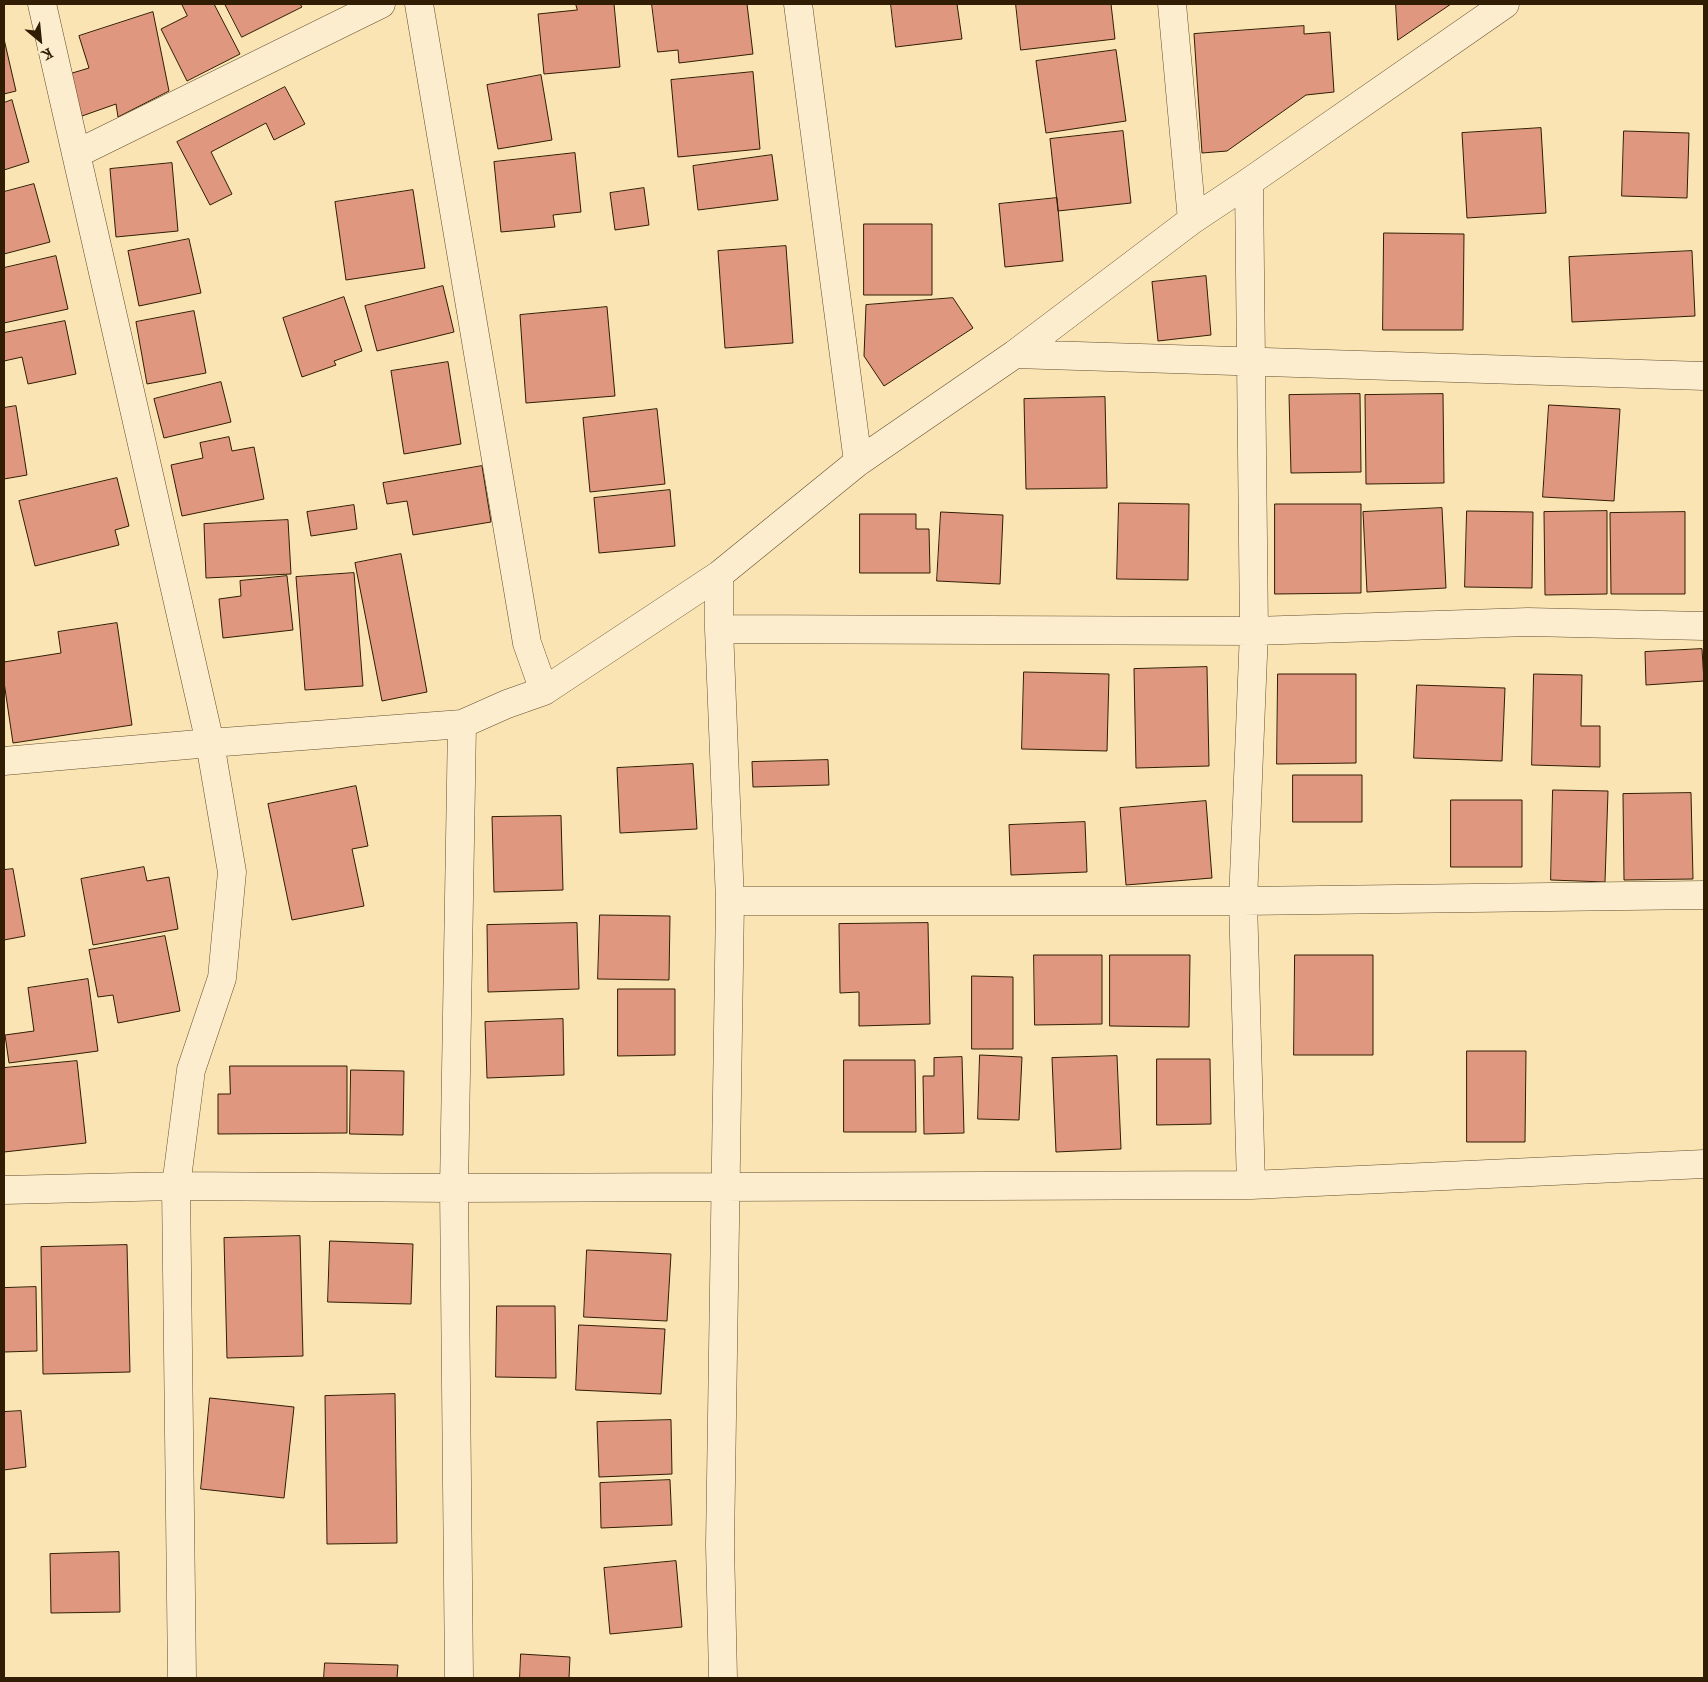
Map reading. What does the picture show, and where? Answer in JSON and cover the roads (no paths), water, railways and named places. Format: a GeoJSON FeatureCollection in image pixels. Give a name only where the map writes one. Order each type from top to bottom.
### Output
{"type":"FeatureCollection","features":[{"type":"Feature","properties":{"kind":"street"},"geometry":{"type":"LineString","coordinates":[[42,4],[210,743],[232,872],[222,978],[191,1070],[176,1186],[182,1678]]}},
{"type":"Feature","properties":{"kind":"street"},"geometry":{"type":"LineString","coordinates":[[76,154],[381,4]]}},
{"type":"Feature","properties":{"kind":"street"},"geometry":{"type":"LineString","coordinates":[[419,4],[527,643],[544,690]]}},
{"type":"Feature","properties":{"kind":"street"},"geometry":{"type":"LineString","coordinates":[[798,4],[858,462]]}},
{"type":"Feature","properties":{"kind":"street"},"geometry":{"type":"LineString","coordinates":[[1172,4],[1192,220]]}},
{"type":"Feature","properties":{"kind":"street"},"geometry":{"type":"LineString","coordinates":[[4,762],[210,743],[462,724],[544,690],[719,575],[858,462],[1015,354],[1192,220],[1505,4]]}},
{"type":"Feature","properties":{"kind":"street"},"geometry":{"type":"LineString","coordinates":[[1249,182],[1254,631],[1243,901],[1251,1185]]}},
{"type":"Feature","properties":{"kind":"street"},"geometry":{"type":"LineString","coordinates":[[1015,354],[1704,376]]}},
{"type":"Feature","properties":{"kind":"street"},"geometry":{"type":"LineString","coordinates":[[719,575],[719,629],[730,901],[720,1544],[723,1678]]}},
{"type":"Feature","properties":{"kind":"street"},"geometry":{"type":"LineString","coordinates":[[719,629],[1254,631],[1528,622],[1704,626]]}},
{"type":"Feature","properties":{"kind":"street"},"geometry":{"type":"LineString","coordinates":[[459,1678],[454,1188],[462,724]]}},
{"type":"Feature","properties":{"kind":"street"},"geometry":{"type":"LineString","coordinates":[[730,901],[1243,901],[1704,895]]}},
{"type":"Feature","properties":{"kind":"street"},"geometry":{"type":"LineString","coordinates":[[4,1190],[176,1186],[454,1188],[1251,1185],[1704,1164]]}}]}
